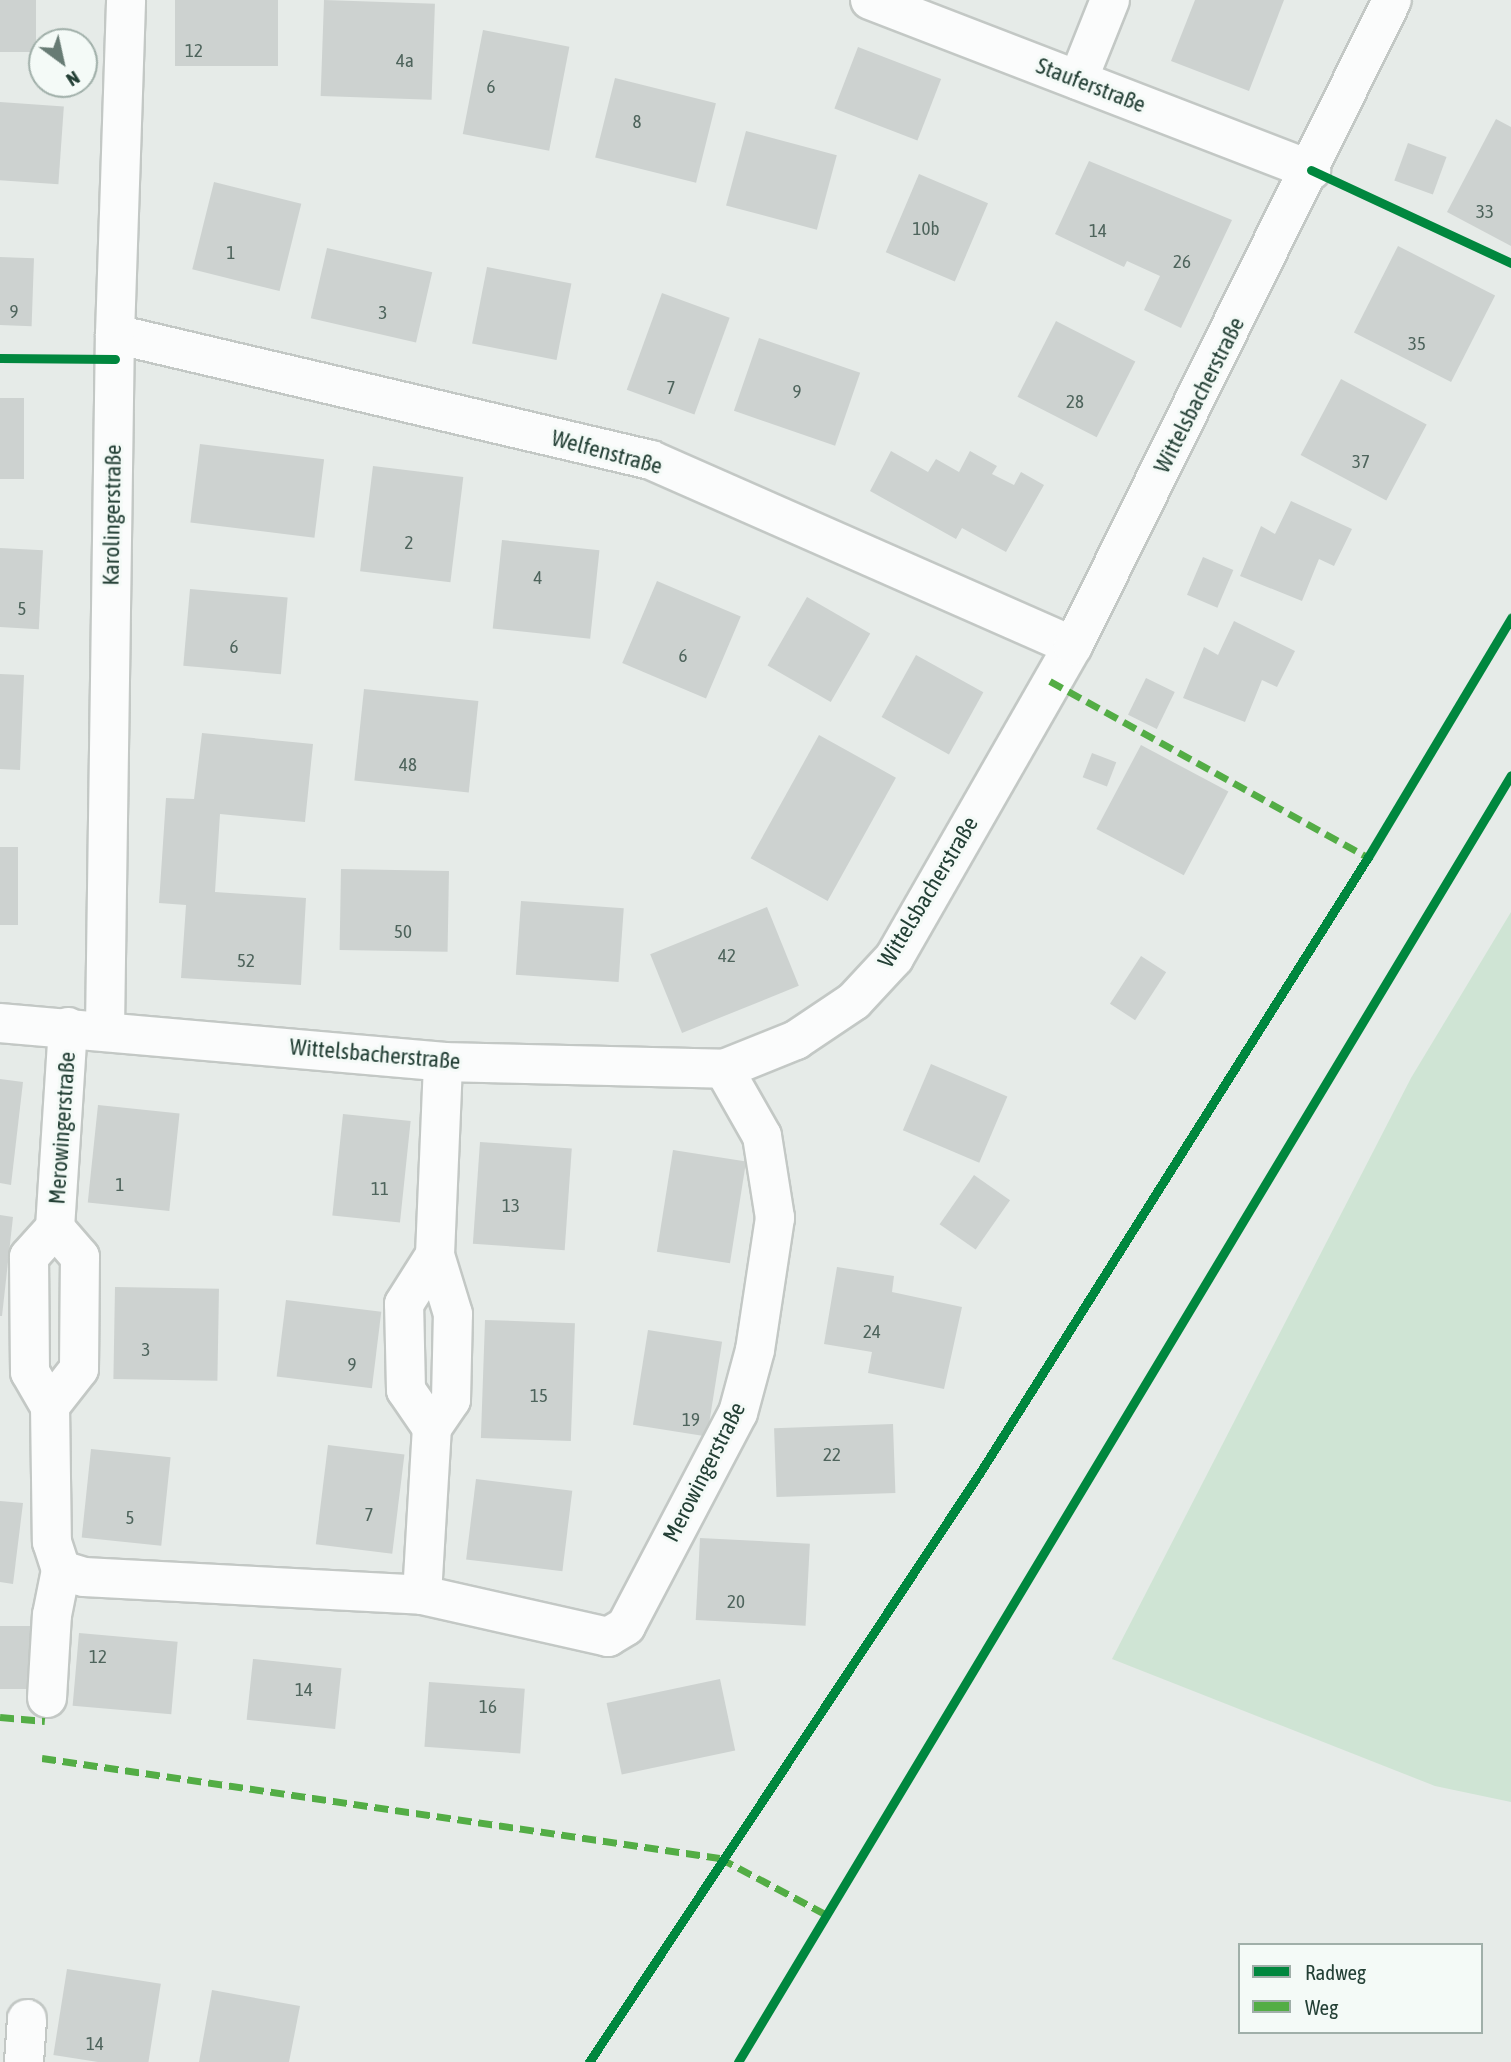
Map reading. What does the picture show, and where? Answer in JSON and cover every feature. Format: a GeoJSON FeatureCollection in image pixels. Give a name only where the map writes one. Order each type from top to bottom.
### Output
{"type":"FeatureCollection","features":[{"type":"Feature","properties":{"kind":"street","name":"Karolingerstraße"},"geometry":{"type":"LineString","coordinates":[[87,1028],[126,0]]}},
{"type":"Feature","properties":{"kind":"street","name":"Stauferstraße"},"geometry":{"type":"LineString","coordinates":[[870,0],[1311,170]]}},
{"type":"Feature","properties":{"kind":"street"},"geometry":{"type":"LineString","coordinates":[[1078,80],[1110,0]]}},
{"type":"Feature","properties":{"kind":"street","name":"Wittelsbacherstraße"},"geometry":{"type":"LineString","coordinates":[[0,1023],[87,1028],[443,1062],[724,1069],[796,1040],[855,1001],[894,958],[1073,646],[1311,170],[1392,0]]}},
{"type":"Feature","properties":{"kind":"street","name":"Welfenstraße"},"geometry":{"type":"LineString","coordinates":[[115,334],[650,460],[1073,646]]}},
{"type":"Feature","properties":{"kind":"street","name":"Merowingerstraße"},"geometry":{"type":"LineString","coordinates":[[47,1698],[52,1615],[61,1570],[52,1542],[50,1406],[30,1372],[29,1256],[55,1228],[87,1028]]}},
{"type":"Feature","properties":{"kind":"street"},"geometry":{"type":"LineString","coordinates":[[422,1595],[432,1427],[406,1391],[404,1304],[435,1255],[443,1062]]}},
{"type":"Feature","properties":{"kind":"street","name":"Merowingerstraße"},"geometry":{"type":"LineString","coordinates":[[61,1570],[84,1577],[422,1595],[608,1637],[626,1626],[738,1413],[755,1350],[775,1217],[762,1136],[724,1069]]}},
{"type":"Feature","properties":{"kind":"street","name":"Merowingerstraße"},"geometry":{"type":"LineString","coordinates":[[50,1406],[79,1369],[80,1257],[55,1228]]}},
{"type":"Feature","properties":{"kind":"street"},"geometry":{"type":"LineString","coordinates":[[24,2062],[27,2019]]}},
{"type":"Feature","properties":{"kind":"green space"},"geometry":{"type":"Polygon","coordinates":[[[1511,912],[1511,1802],[1435,1786],[1112,1659],[1411,1078],[1511,912]]]}},
{"type":"Feature","properties":{"kind":"building"},"geometry":{"type":"Polygon","coordinates":[[[0,0],[36,0],[36,28],[28,28],[28,52],[0,52],[0,0]]]}},
{"type":"Feature","properties":{"kind":"building"},"geometry":{"type":"Polygon","coordinates":[[[175,0],[278,0],[278,66],[175,66],[175,0]]]}},
{"type":"Feature","properties":{"kind":"building"},"geometry":{"type":"Polygon","coordinates":[[[324,0],[435,4],[432,100],[321,96],[324,0]]]}},
{"type":"Feature","properties":{"kind":"building"},"geometry":{"type":"Polygon","coordinates":[[[1195,0],[1284,0],[1249,91],[1171,61],[1195,0]]]}},
{"type":"Feature","properties":{"kind":"building"},"geometry":{"type":"Polygon","coordinates":[[[483,30],[569,47],[549,151],[463,134],[483,30]]]}},
{"type":"Feature","properties":{"kind":"building"},"geometry":{"type":"Polygon","coordinates":[[[858,47],[941,79],[917,141],[834,109],[858,47]]]}},
{"type":"Feature","properties":{"kind":"building"},"geometry":{"type":"Polygon","coordinates":[[[615,78],[716,103],[696,183],[595,158],[615,78]]]}},
{"type":"Feature","properties":{"kind":"building"},"geometry":{"type":"Polygon","coordinates":[[[0,102],[64,106],[58,184],[0,180],[0,102]]]}},
{"type":"Feature","properties":{"kind":"building"},"geometry":{"type":"Polygon","coordinates":[[[1496,119],[1511,127],[1511,246],[1447,212],[1496,119]]]}},
{"type":"Feature","properties":{"kind":"building"},"geometry":{"type":"Polygon","coordinates":[[[746,131],[837,155],[817,230],[726,205],[746,131]]]}},
{"type":"Feature","properties":{"kind":"building"},"geometry":{"type":"Polygon","coordinates":[[[1408,143],[1447,157],[1433,195],[1394,181],[1408,143]]]}},
{"type":"Feature","properties":{"kind":"building"},"geometry":{"type":"Polygon","coordinates":[[[1089,161],[1232,220],[1181,328],[1144,310],[1160,276],[1127,261],[1124,267],[1055,234],[1089,161]]]}},
{"type":"Feature","properties":{"kind":"building"},"geometry":{"type":"Polygon","coordinates":[[[919,174],[988,203],[955,282],[886,252],[919,174]]]}},
{"type":"Feature","properties":{"kind":"building"},"geometry":{"type":"Polygon","coordinates":[[[214,182],[301,204],[280,291],[192,269],[214,182]]]}},
{"type":"Feature","properties":{"kind":"building"},"geometry":{"type":"Polygon","coordinates":[[[1398,246],[1495,295],[1451,382],[1354,332],[1398,246]]]}},
{"type":"Feature","properties":{"kind":"building"},"geometry":{"type":"Polygon","coordinates":[[[327,248],[432,272],[416,342],[311,318],[327,248]]]}},
{"type":"Feature","properties":{"kind":"building"},"geometry":{"type":"Polygon","coordinates":[[[0,257],[34,258],[32,326],[0,325],[0,257]]]}},
{"type":"Feature","properties":{"kind":"building"},"geometry":{"type":"Polygon","coordinates":[[[487,267],[571,283],[557,360],[472,344],[487,267]]]}},
{"type":"Feature","properties":{"kind":"building"},"geometry":{"type":"Polygon","coordinates":[[[662,293],[730,318],[694,414],[627,390],[662,293]]]}},
{"type":"Feature","properties":{"kind":"building"},"geometry":{"type":"Polygon","coordinates":[[[1056,321],[1135,361],[1097,437],[1017,397],[1056,321]]]}},
{"type":"Feature","properties":{"kind":"building"},"geometry":{"type":"Polygon","coordinates":[[[759,338],[860,373],[835,446],[734,411],[759,338]]]}},
{"type":"Feature","properties":{"kind":"building"},"geometry":{"type":"Polygon","coordinates":[[[1341,379],[1427,425],[1386,500],[1301,455],[1341,379]]]}},
{"type":"Feature","properties":{"kind":"building"},"geometry":{"type":"Polygon","coordinates":[[[0,398],[24,398],[24,479],[0,479],[0,398]]]}},
{"type":"Feature","properties":{"kind":"building"},"geometry":{"type":"Polygon","coordinates":[[[200,444],[324,459],[314,538],[190,522],[200,444]]]}},
{"type":"Feature","properties":{"kind":"building"},"geometry":{"type":"Polygon","coordinates":[[[891,451],[928,472],[936,459],[959,472],[970,451],[997,466],[992,474],[1014,485],[1021,472],[1044,485],[1006,552],[962,528],[956,539],[870,491],[891,451]]]}},
{"type":"Feature","properties":{"kind":"building"},"geometry":{"type":"Polygon","coordinates":[[[373,466],[463,477],[450,582],[360,571],[373,466]]]}},
{"type":"Feature","properties":{"kind":"building"},"geometry":{"type":"Polygon","coordinates":[[[1291,501],[1352,529],[1334,566],[1319,559],[1302,601],[1240,576],[1261,526],[1275,534],[1291,501]]]}},
{"type":"Feature","properties":{"kind":"building"},"geometry":{"type":"Polygon","coordinates":[[[502,540],[599,550],[590,639],[493,629],[502,540]]]}},
{"type":"Feature","properties":{"kind":"building"},"geometry":{"type":"Polygon","coordinates":[[[0,548],[43,550],[39,629],[0,627],[0,548]]]}},
{"type":"Feature","properties":{"kind":"building"},"geometry":{"type":"Polygon","coordinates":[[[1203,557],[1233,570],[1217,608],[1187,595],[1203,557]]]}},
{"type":"Feature","properties":{"kind":"building"},"geometry":{"type":"Polygon","coordinates":[[[657,581],[741,617],[706,698],[622,663],[657,581]]]}},
{"type":"Feature","properties":{"kind":"building"},"geometry":{"type":"Polygon","coordinates":[[[190,589],[288,598],[281,674],[183,666],[190,589]]]}},
{"type":"Feature","properties":{"kind":"building"},"geometry":{"type":"Polygon","coordinates":[[[807,597],[870,634],[831,702],[768,665],[807,597]]]}},
{"type":"Feature","properties":{"kind":"building"},"geometry":{"type":"Polygon","coordinates":[[[1234,621],[1295,651],[1277,687],[1262,680],[1245,722],[1183,698],[1204,647],[1218,655],[1234,621]]]}},
{"type":"Feature","properties":{"kind":"building"},"geometry":{"type":"Polygon","coordinates":[[[916,655],[983,692],[949,754],[882,717],[916,655]]]}},
{"type":"Feature","properties":{"kind":"building"},"geometry":{"type":"Polygon","coordinates":[[[0,674],[24,675],[20,770],[0,769],[0,674]]]}},
{"type":"Feature","properties":{"kind":"building"},"geometry":{"type":"Polygon","coordinates":[[[1146,678],[1175,692],[1157,729],[1128,715],[1146,678]]]}},
{"type":"Feature","properties":{"kind":"building"},"geometry":{"type":"Polygon","coordinates":[[[364,689],[478,701],[469,793],[354,780],[364,689]]]}},
{"type":"Feature","properties":{"kind":"building"},"geometry":{"type":"Polygon","coordinates":[[[202,733],[313,744],[305,822],[220,814],[215,892],[306,898],[301,985],[181,978],[186,905],[159,903],[166,798],[194,799],[202,733]]]}},
{"type":"Feature","properties":{"kind":"building"},"geometry":{"type":"Polygon","coordinates":[[[819,735],[896,778],[828,901],[751,858],[819,735]]]}},
{"type":"Feature","properties":{"kind":"building"},"geometry":{"type":"Polygon","coordinates":[[[1141,745],[1228,791],[1184,875],[1096,829],[1141,745]]]}},
{"type":"Feature","properties":{"kind":"building"},"geometry":{"type":"Polygon","coordinates":[[[1092,753],[1116,762],[1107,787],[1083,777],[1092,753]]]}},
{"type":"Feature","properties":{"kind":"building"},"geometry":{"type":"Polygon","coordinates":[[[0,847],[18,847],[18,925],[0,925],[0,847]]]}},
{"type":"Feature","properties":{"kind":"building"},"geometry":{"type":"Polygon","coordinates":[[[341,869],[449,871],[448,952],[340,950],[341,869]]]}},
{"type":"Feature","properties":{"kind":"building"},"geometry":{"type":"Polygon","coordinates":[[[521,901],[624,908],[619,982],[516,975],[521,901]]]}},
{"type":"Feature","properties":{"kind":"building"},"geometry":{"type":"Polygon","coordinates":[[[767,907],[799,986],[682,1033],[650,954],[767,907]]]}},
{"type":"Feature","properties":{"kind":"building"},"geometry":{"type":"Polygon","coordinates":[[[1141,956],[1166,972],[1135,1020],[1110,1004],[1141,956]]]}},
{"type":"Feature","properties":{"kind":"building"},"geometry":{"type":"Polygon","coordinates":[[[931,1064],[1007,1096],[979,1163],[903,1130],[931,1064]]]}},
{"type":"Feature","properties":{"kind":"building"},"geometry":{"type":"Polygon","coordinates":[[[0,1079],[23,1082],[11,1185],[0,1183],[0,1079]]]}},
{"type":"Feature","properties":{"kind":"building"},"geometry":{"type":"Polygon","coordinates":[[[98,1105],[180,1114],[169,1211],[88,1202],[98,1105]]]}},
{"type":"Feature","properties":{"kind":"building"},"geometry":{"type":"Polygon","coordinates":[[[343,1114],[411,1121],[400,1223],[332,1215],[343,1114]]]}},
{"type":"Feature","properties":{"kind":"building"},"geometry":{"type":"Polygon","coordinates":[[[480,1142],[572,1148],[565,1250],[473,1244],[480,1142]]]}},
{"type":"Feature","properties":{"kind":"building"},"geometry":{"type":"Polygon","coordinates":[[[673,1150],[746,1162],[730,1263],[657,1252],[673,1150]]]}},
{"type":"Feature","properties":{"kind":"building"},"geometry":{"type":"Polygon","coordinates":[[[974,1175],[1010,1200],[976,1249],[940,1224],[974,1175]]]}},
{"type":"Feature","properties":{"kind":"building"},"geometry":{"type":"Polygon","coordinates":[[[0,1215],[13,1217],[2,1316],[0,1316],[0,1215]]]}},
{"type":"Feature","properties":{"kind":"building"},"geometry":{"type":"Polygon","coordinates":[[[837,1267],[894,1276],[892,1292],[962,1307],[944,1389],[868,1373],[872,1352],[824,1344],[837,1267]]]}},
{"type":"Feature","properties":{"kind":"building"},"geometry":{"type":"Polygon","coordinates":[[[115,1287],[219,1289],[217,1381],[113,1379],[115,1287]]]}},
{"type":"Feature","properties":{"kind":"building"},"geometry":{"type":"Polygon","coordinates":[[[286,1300],[381,1312],[372,1388],[277,1376],[286,1300]]]}},
{"type":"Feature","properties":{"kind":"building"},"geometry":{"type":"Polygon","coordinates":[[[485,1320],[575,1323],[571,1441],[481,1438],[485,1320]]]}},
{"type":"Feature","properties":{"kind":"building"},"geometry":{"type":"Polygon","coordinates":[[[648,1330],[722,1342],[707,1437],[633,1425],[648,1330]]]}},
{"type":"Feature","properties":{"kind":"building"},"geometry":{"type":"Polygon","coordinates":[[[893,1424],[895,1493],[776,1497],[774,1428],[893,1424]]]}},
{"type":"Feature","properties":{"kind":"building"},"geometry":{"type":"Polygon","coordinates":[[[328,1445],[404,1454],[392,1554],[316,1544],[328,1445]]]}},
{"type":"Feature","properties":{"kind":"building"},"geometry":{"type":"Polygon","coordinates":[[[91,1449],[171,1457],[161,1546],[82,1538],[91,1449]]]}},
{"type":"Feature","properties":{"kind":"building"},"geometry":{"type":"Polygon","coordinates":[[[476,1479],[572,1491],[562,1571],[466,1559],[476,1479]]]}},
{"type":"Feature","properties":{"kind":"building"},"geometry":{"type":"Polygon","coordinates":[[[0,1501],[23,1503],[13,1584],[0,1582],[0,1501]]]}},
{"type":"Feature","properties":{"kind":"building"},"geometry":{"type":"Polygon","coordinates":[[[700,1538],[810,1544],[806,1626],[696,1620],[700,1538]]]}},
{"type":"Feature","properties":{"kind":"building"},"geometry":{"type":"Polygon","coordinates":[[[0,1626],[39,1626],[39,1689],[0,1689],[0,1626]]]}},
{"type":"Feature","properties":{"kind":"building"},"geometry":{"type":"Polygon","coordinates":[[[79,1633],[178,1642],[171,1714],[73,1706],[79,1633]]]}},
{"type":"Feature","properties":{"kind":"building"},"geometry":{"type":"Polygon","coordinates":[[[253,1659],[342,1668],[335,1729],[247,1720],[253,1659]]]}},
{"type":"Feature","properties":{"kind":"building"},"geometry":{"type":"Polygon","coordinates":[[[720,1679],[735,1750],[622,1775],[607,1703],[720,1679]]]}},
{"type":"Feature","properties":{"kind":"building"},"geometry":{"type":"Polygon","coordinates":[[[429,1682],[525,1689],[520,1754],[424,1747],[429,1682]]]}},
{"type":"Feature","properties":{"kind":"building"},"geometry":{"type":"Polygon","coordinates":[[[67,1969],[161,1984],[148,2062],[98,2062],[53,2055],[67,1969]]]}},
{"type":"Feature","properties":{"kind":"building"},"geometry":{"type":"Polygon","coordinates":[[[212,1990],[300,2006],[289,2062],[199,2062],[212,1990]]]}},
{"type":"Feature","properties":{"kind":"marked path"},"geometry":{"type":"LineString","coordinates":[[1050,681],[1368,857]]}},
{"type":"Feature","properties":{"kind":"marked path"},"geometry":{"type":"LineString","coordinates":[[0,1717],[45,1721]]}},
{"type":"Feature","properties":{"kind":"marked path"},"geometry":{"type":"LineString","coordinates":[[42,1758],[720,1858],[827,1915]]}},
{"type":"Feature","properties":{"kind":"cycle path"},"geometry":{"type":"LineString","coordinates":[[1311,170],[1511,263]]}},
{"type":"Feature","properties":{"kind":"cycle path"},"geometry":{"type":"LineString","coordinates":[[0,358],[115,359]]}},
{"type":"Feature","properties":{"kind":"cycle path"},"geometry":{"type":"LineString","coordinates":[[589,2062],[979,1474],[1368,857],[1511,618]]}},
{"type":"Feature","properties":{"kind":"cycle path"},"geometry":{"type":"LineString","coordinates":[[738,2062],[1511,775]]}}]}
